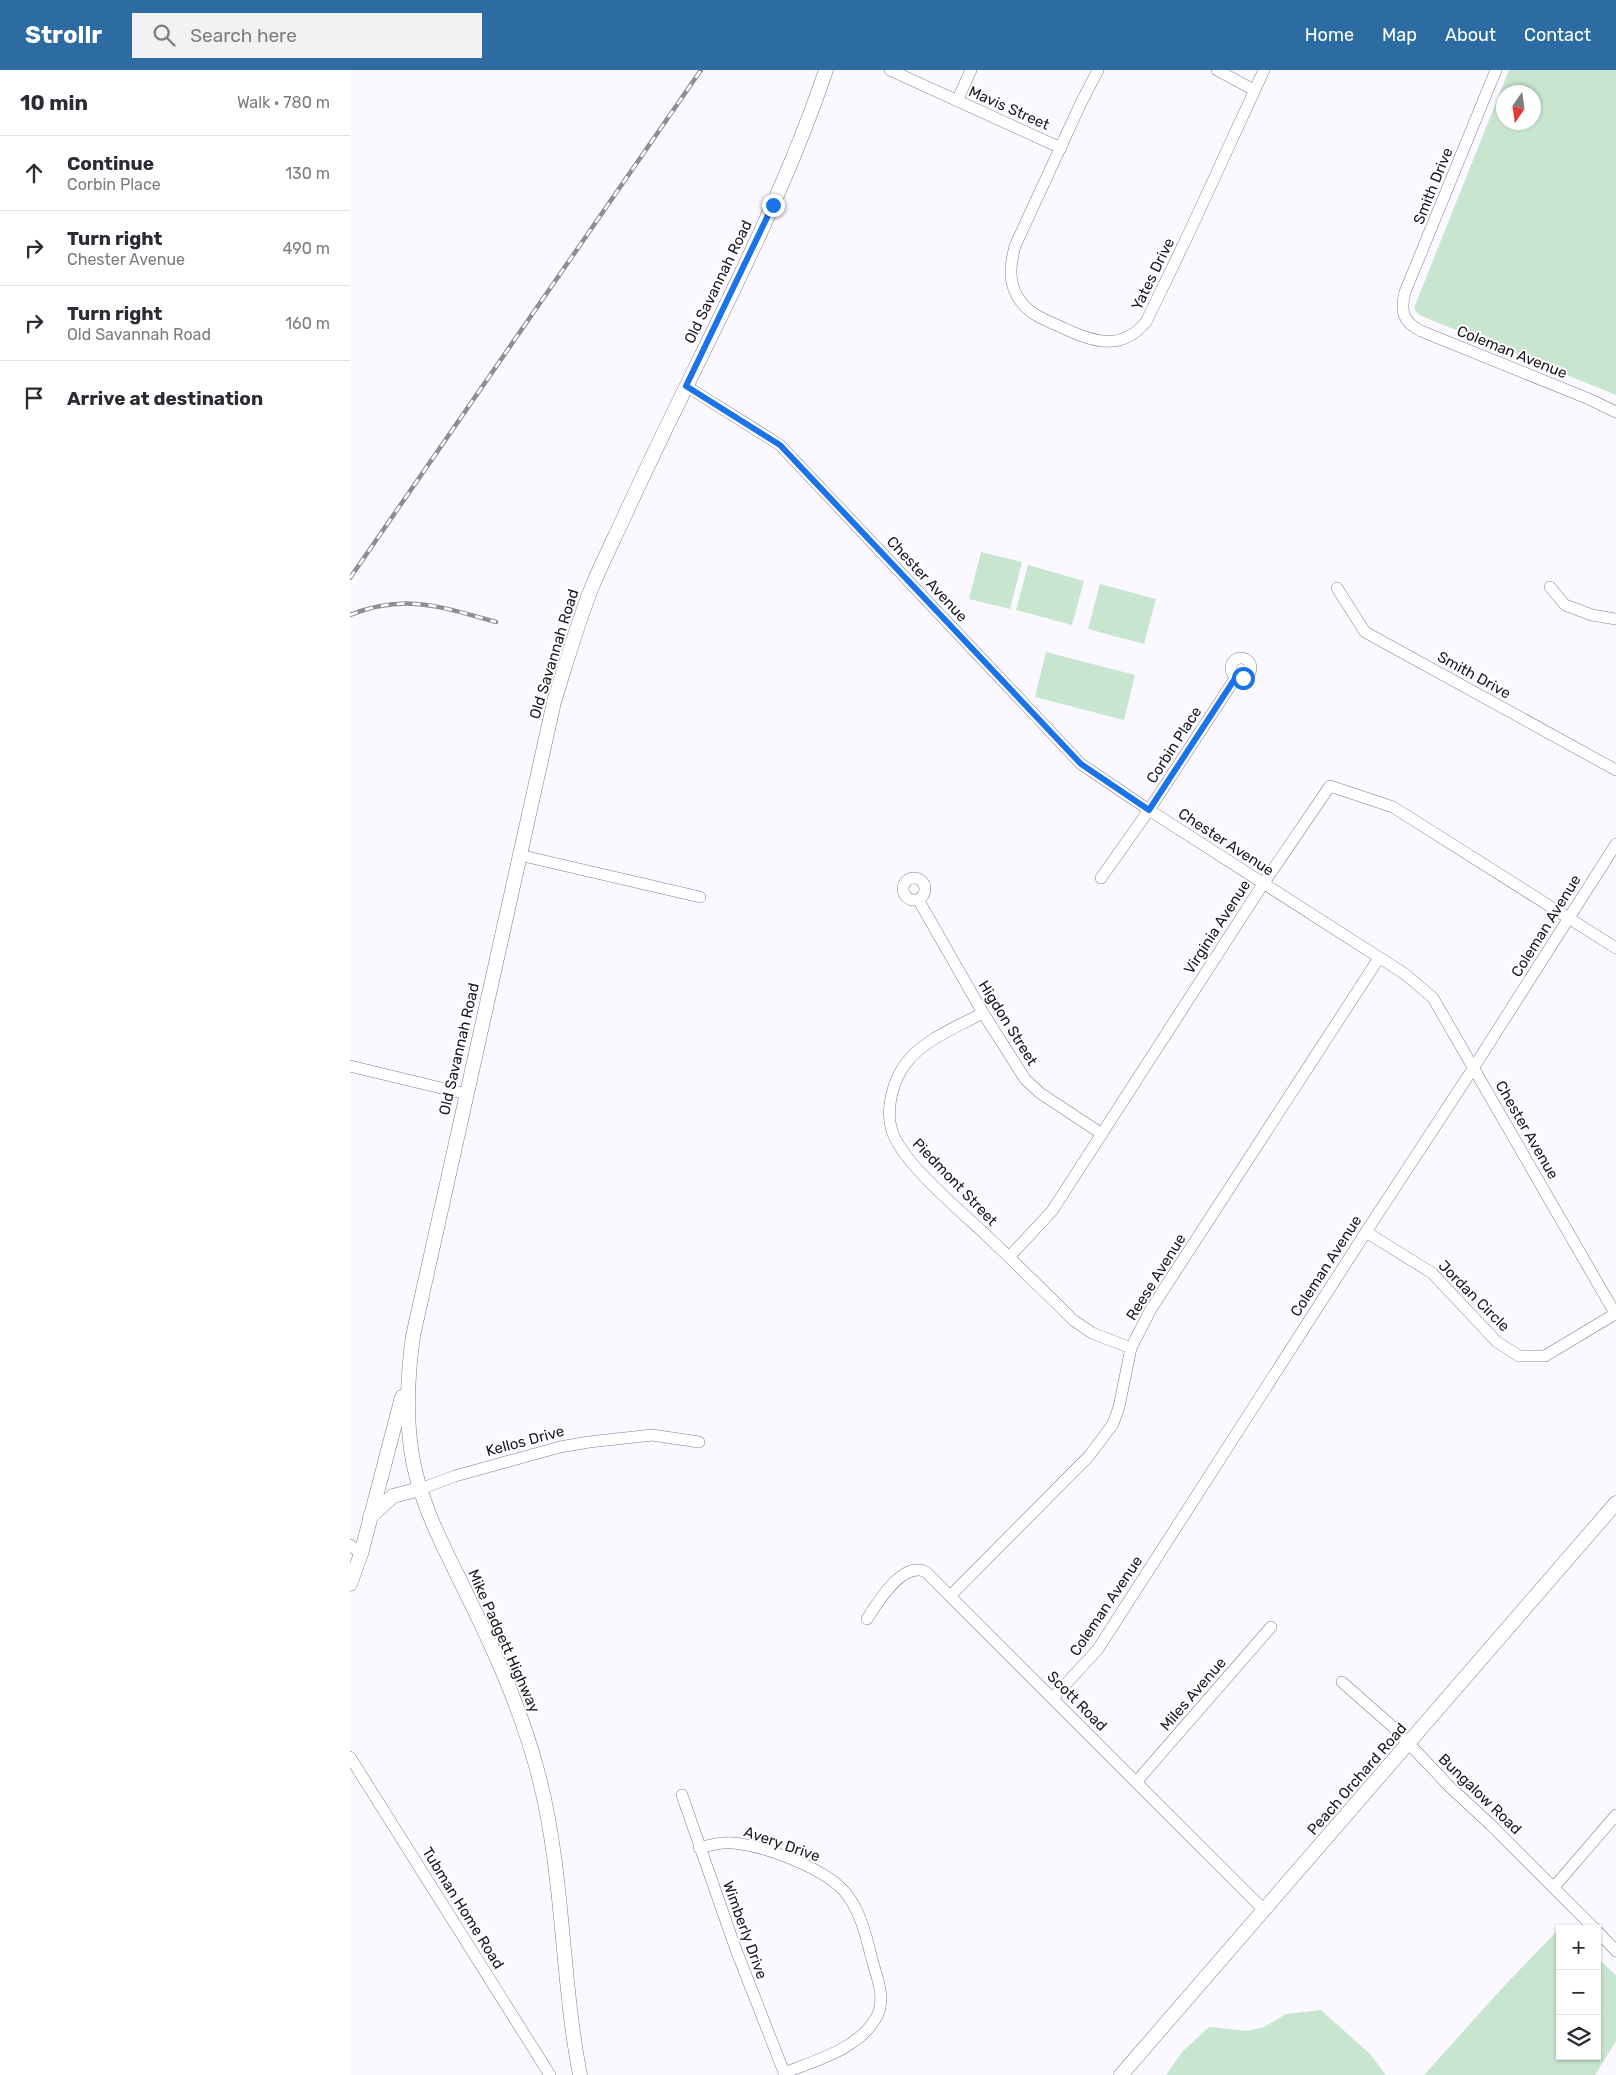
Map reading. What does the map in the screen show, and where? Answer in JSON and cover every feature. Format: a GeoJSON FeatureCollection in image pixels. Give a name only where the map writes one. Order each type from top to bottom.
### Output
{"type":"FeatureCollection","features":[{"type":"Feature","properties":{"kind":"main road","name":"Old Savannah Road"},"geometry":{"type":"LineString","coordinates":[[424,1284],[554,702],[578,627],[592,587],[773,205],[808,123],[826,70]]}},
{"type":"Feature","properties":{"kind":"main road","name":"Mike Padgett Highway"},"geometry":{"type":"LineString","coordinates":[[424,1284],[413,1336],[409,1368],[408,1414],[410,1437],[420,1489],[434,1530],[478,1616],[512,1690],[539,1777],[548,1817],[580,2075]]}},
{"type":"Feature","properties":{"kind":"main road"},"geometry":{"type":"LineString","coordinates":[[350,1584],[361,1554],[409,1368]]}},
{"type":"Feature","properties":{"kind":"main road","name":"Kellos Drive"},"geometry":{"type":"LineString","coordinates":[[370,1518],[393,1496],[420,1489]]}},
{"type":"Feature","properties":{"kind":"main road","name":"Peach Orchard Road"},"geometry":{"type":"LineString","coordinates":[[1126,2070],[1616,1503]]}},
{"type":"Feature","properties":{"kind":"street","name":"Mavis Street"},"geometry":{"type":"LineString","coordinates":[[890,70],[1061,148]]}},
{"type":"Feature","properties":{"kind":"street"},"geometry":{"type":"LineString","coordinates":[[957,101],[971,70]]}},
{"type":"Feature","properties":{"kind":"street","name":"Yates Drive"},"geometry":{"type":"LineString","coordinates":[[1098,70],[1016,246],[1010,269],[1013,285],[1021,301],[1038,317],[1084,338],[1103,342],[1118,341],[1140,328],[1152,312],[1264,70]]}},
{"type":"Feature","properties":{"kind":"street"},"geometry":{"type":"LineString","coordinates":[[1217,70],[1254,90]]}},
{"type":"Feature","properties":{"kind":"street","name":"Smith Drive"},"geometry":{"type":"LineString","coordinates":[[1402,314],[1406,292],[1496,70]]}},
{"type":"Feature","properties":{"kind":"street","name":"Coleman Avenue"},"geometry":{"type":"LineString","coordinates":[[1402,314],[1409,324],[1421,331],[1580,395],[1616,412]]}},
{"type":"Feature","properties":{"kind":"street","name":"Chester Avenue"},"geometry":{"type":"LineString","coordinates":[[686,386],[780,445],[1081,764],[1379,958],[1418,984],[1433,998],[1616,1314]]}},
{"type":"Feature","properties":{"kind":"street"},"geometry":{"type":"LineString","coordinates":[[1550,587],[1565,605],[1592,615],[1616,619]]}},
{"type":"Feature","properties":{"kind":"street","name":"Smith Drive"},"geometry":{"type":"LineString","coordinates":[[1337,588],[1365,632],[1616,770]]}},
{"type":"Feature","properties":{"kind":"street","name":"Corbin Place"},"geometry":{"type":"LineString","coordinates":[[1101,878],[1149,810],[1236,677]]}},
{"type":"Feature","properties":{"kind":"street","name":"Virginia Avenue"},"geometry":{"type":"LineString","coordinates":[[1010,1258],[1052,1211],[1263,884],[1330,786],[1393,808],[1616,948]]}},
{"type":"Feature","properties":{"kind":"street","name":"Coleman Avenue"},"geometry":{"type":"LineString","coordinates":[[1053,1698],[1098,1649],[1616,844]]}},
{"type":"Feature","properties":{"kind":"street"},"geometry":{"type":"LineString","coordinates":[[519,856],[700,897]]}},
{"type":"Feature","properties":{"kind":"street","name":"Higdon Street"},"geometry":{"type":"LineString","coordinates":[[918,900],[983,1012],[1032,1086],[1102,1134]]}},
{"type":"Feature","properties":{"kind":"street","name":"Reese Avenue"},"geometry":{"type":"LineString","coordinates":[[951,1595],[1090,1456],[1108,1433],[1120,1407],[1131,1348],[1151,1309],[1379,958]]}},
{"type":"Feature","properties":{"kind":"street","name":"Piedmont Street"},"geometry":{"type":"LineString","coordinates":[[983,1012],[925,1045],[905,1064],[892,1091],[890,1109],[891,1129],[908,1158],[941,1193],[1081,1326],[1092,1333],[1131,1348]]}},
{"type":"Feature","properties":{"kind":"street"},"geometry":{"type":"LineString","coordinates":[[350,1066],[466,1094]]}},
{"type":"Feature","properties":{"kind":"street","name":"Jordan Circle"},"geometry":{"type":"LineString","coordinates":[[1366,1232],[1432,1272],[1497,1342],[1519,1356],[1545,1356],[1616,1314]]}},
{"type":"Feature","properties":{"kind":"street","name":"Kellos Drive"},"geometry":{"type":"LineString","coordinates":[[420,1489],[455,1476],[560,1447],[589,1442],[652,1435],[699,1442]]}},
{"type":"Feature","properties":{"kind":"street"},"geometry":{"type":"LineString","coordinates":[[350,1545],[361,1554]]}},
{"type":"Feature","properties":{"kind":"street","name":"Scott Road"},"geometry":{"type":"LineString","coordinates":[[867,1619],[878,1602],[896,1581],[913,1570],[926,1572],[1264,1910]]}},
{"type":"Feature","properties":{"kind":"street","name":"Miles Avenue"},"geometry":{"type":"LineString","coordinates":[[1137,1781],[1271,1628]]}},
{"type":"Feature","properties":{"kind":"street","name":"Bungalow Road"},"geometry":{"type":"LineString","coordinates":[[1342,1682],[1393,1727],[1450,1787],[1554,1886],[1591,1925]]}},
{"type":"Feature","properties":{"kind":"street","name":"Tubman Home Road"},"geometry":{"type":"LineString","coordinates":[[350,1756],[550,2075]]}},
{"type":"Feature","properties":{"kind":"street","name":"Wimberly Drive"},"geometry":{"type":"LineString","coordinates":[[682,1794],[699,1848],[735,1947],[784,2074]]}},
{"type":"Feature","properties":{"kind":"street"},"geometry":{"type":"LineString","coordinates":[[1554,1886],[1616,1815]]}},
{"type":"Feature","properties":{"kind":"street","name":"Avery Drive"},"geometry":{"type":"LineString","coordinates":[[699,1848],[724,1843],[742,1845],[816,1870],[836,1883],[848,1896],[864,1926],[881,1994],[878,2015],[848,2045],[784,2074]]}},
{"type":"Feature","properties":{"kind":"street","name":"Bungalow Road"},"geometry":{"type":"LineString","coordinates":[[1601,1935],[1616,1951]]}},
{"type":"Feature","properties":{"kind":"green space"},"geometry":{"type":"Polygon","coordinates":[[[1509,70],[1616,70],[1616,395],[1419,315],[1414,308],[1496,103],[1496,130],[1541,130],[1541,85],[1503,85],[1509,70]]]}},
{"type":"Feature","properties":{"kind":"green space"},"geometry":{"type":"Polygon","coordinates":[[[981,552],[1022,562],[1010,609],[969,599],[981,552]]]}},
{"type":"Feature","properties":{"kind":"green space"},"geometry":{"type":"Polygon","coordinates":[[[1028,565],[1084,581],[1072,625],[1016,610],[1028,565]]]}},
{"type":"Feature","properties":{"kind":"green space"},"geometry":{"type":"Polygon","coordinates":[[[1100,584],[1156,599],[1144,644],[1088,629],[1100,584]]]}},
{"type":"Feature","properties":{"kind":"green space"},"geometry":{"type":"Polygon","coordinates":[[[1046,652],[1135,675],[1124,720],[1035,697],[1046,652]]]}},
{"type":"Feature","properties":{"kind":"green space"},"geometry":{"type":"Polygon","coordinates":[[[1556,1932],[1556,2060],[1601,2060],[1601,1962],[1616,1975],[1616,2041],[1595,2075],[1424,2075],[1505,1985],[1556,1932]]]}},
{"type":"Feature","properties":{"kind":"green space"},"geometry":{"type":"Polygon","coordinates":[[[1321,2010],[1370,2054],[1386,2075],[1166,2075],[1182,2052],[1209,2027],[1246,2031],[1264,2027],[1286,2014],[1321,2010]]]}},
{"type":"Feature","properties":{"kind":"railway"},"geometry":{"type":"LineString","coordinates":[[350,578],[701,70]]}},
{"type":"Feature","properties":{"kind":"railway"},"geometry":{"type":"LineString","coordinates":[[350,615],[370,608],[406,604],[440,607],[496,622]]}},
{"type":"Feature","properties":{"kind":"route"},"geometry":{"type":"LineString","coordinates":[[773,205],[686,386],[780,445],[1081,764],[1149,810],[1236,677],[1243,678]]}}]}
